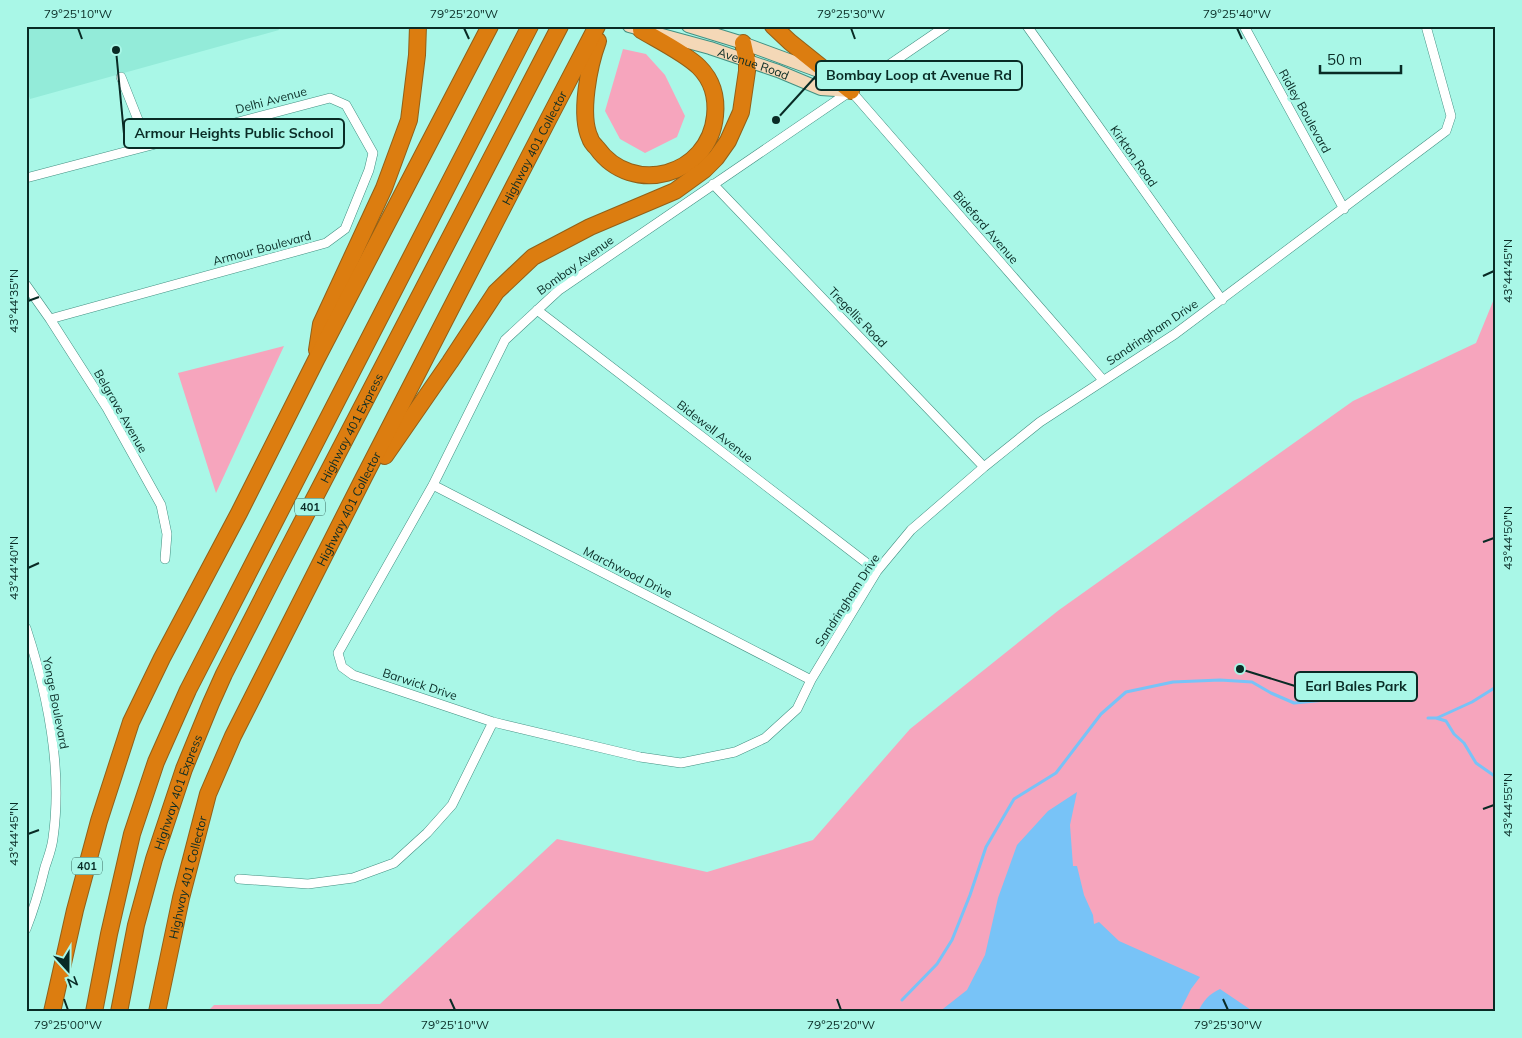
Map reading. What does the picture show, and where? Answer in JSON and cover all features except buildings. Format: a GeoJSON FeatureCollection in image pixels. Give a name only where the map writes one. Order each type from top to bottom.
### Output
{"type":"FeatureCollection","features":[{"type":"Feature","properties":{"kind":"highway"},"geometry":{"type":"LineString","coordinates":[[316,360],[321,324],[384,188],[408,120],[417,55],[418,26]]}},
{"type":"Feature","properties":{"kind":"highway","name":"401"},"geometry":{"type":"LineString","coordinates":[[52,1012],[75,910],[99,821],[131,722],[162,658],[239,513],[316,360],[490,26]]}},
{"type":"Feature","properties":{"kind":"highway","name":"Highway 401 Express"},"geometry":{"type":"LineString","coordinates":[[94,1012],[109,934],[132,834],[156,762],[188,690],[530,26]]}},
{"type":"Feature","properties":{"kind":"highway","name":"Highway 401 Express"},"geometry":{"type":"LineString","coordinates":[[119,1012],[136,925],[154,859],[184,770],[211,703],[275,574],[560,26]]}},
{"type":"Feature","properties":{"kind":"highway","name":"Highway 401 Collector"},"geometry":{"type":"LineString","coordinates":[[157,1012],[181,898],[208,794],[233,736],[364,477],[598,26]]}},
{"type":"Feature","properties":{"kind":"highway"},"geometry":{"type":"LineString","coordinates":[[604,26],[593,56],[587,88],[585,116],[590,138],[602,155],[612,164],[624,171],[651,176],[674,171],[697,156],[707,143],[714,126],[716,102],[711,82],[700,68],[670,47],[635,28]]}},
{"type":"Feature","properties":{"kind":"highway"},"geometry":{"type":"LineString","coordinates":[[773,26],[851,91]]}},
{"type":"Feature","properties":{"kind":"highway"},"geometry":{"type":"LineString","coordinates":[[364,477],[379,465],[496,292],[533,257],[590,227],[675,191],[704,170],[716,158],[728,141],[741,112],[746,87],[747,61],[742,43]]}},
{"type":"Feature","properties":{"kind":"main road","name":"Avenue Road"},"geometry":{"type":"LineString","coordinates":[[688,26],[742,43],[824,73],[851,91]]}},
{"type":"Feature","properties":{"kind":"main road","name":"Avenue Road"},"geometry":{"type":"LineString","coordinates":[[635,28],[710,48],[778,71],[822,89],[851,91]]}},
{"type":"Feature","properties":{"kind":"street","name":"Bombay Avenue"},"geometry":{"type":"LineString","coordinates":[[342,667],[338,653],[433,485],[505,340],[559,290],[946,26]]}},
{"type":"Feature","properties":{"kind":"street","name":"Kirkton Road"},"geometry":{"type":"LineString","coordinates":[[1027,26],[1222,300]]}},
{"type":"Feature","properties":{"kind":"street","name":"Ridley Boulevard"},"geometry":{"type":"LineString","coordinates":[[1244,26],[1344,209]]}},
{"type":"Feature","properties":{"kind":"street","name":"Sandringham Drive"},"geometry":{"type":"LineString","coordinates":[[493,722],[640,757],[680,763],[735,752],[765,738],[797,709],[811,680],[877,571],[911,530],[1040,422],[1175,334],[1446,131],[1451,116],[1426,26]]}},
{"type":"Feature","properties":{"kind":"street"},"geometry":{"type":"LineString","coordinates":[[121,77],[148,145]]}},
{"type":"Feature","properties":{"kind":"street","name":"Bideford Avenue"},"geometry":{"type":"LineString","coordinates":[[851,91],[1103,380]]}},
{"type":"Feature","properties":{"kind":"street","name":"Delhi Avenue"},"geometry":{"type":"LineString","coordinates":[[26,178],[330,98],[346,105]]}},
{"type":"Feature","properties":{"kind":"street","name":"Armour Boulevard"},"geometry":{"type":"LineString","coordinates":[[50,319],[326,243],[345,229],[369,170],[373,153],[346,105]]}},
{"type":"Feature","properties":{"kind":"street","name":"Tregellis Road"},"geometry":{"type":"LineString","coordinates":[[713,184],[984,467]]}},
{"type":"Feature","properties":{"kind":"street","name":"Belgrave Avenue"},"geometry":{"type":"LineString","coordinates":[[26,285],[107,408],[160,505],[167,534],[165,559]]}},
{"type":"Feature","properties":{"kind":"street","name":"Bidewell Avenue"},"geometry":{"type":"LineString","coordinates":[[537,310],[877,571]]}},
{"type":"Feature","properties":{"kind":"street","name":"Marchwood Drive"},"geometry":{"type":"LineString","coordinates":[[433,485],[811,680]]}},
{"type":"Feature","properties":{"kind":"street","name":"Yonge Boulevard"},"geometry":{"type":"LineString","coordinates":[[26,628],[43,690],[52,734],[56,792],[53,841],[26,929]]}},
{"type":"Feature","properties":{"kind":"street","name":"Barwick Drive"},"geometry":{"type":"LineString","coordinates":[[342,667],[353,675],[493,722]]}},
{"type":"Feature","properties":{"kind":"street"},"geometry":{"type":"LineString","coordinates":[[239,879],[308,884],[353,878],[394,863],[427,833],[452,805],[493,722]]}},
{"type":"Feature","properties":{"kind":"shaded area"},"geometry":{"type":"Polygon","coordinates":[[[26,26],[277,26],[279,30],[30,99],[26,88],[26,26]]]}},
{"type":"Feature","properties":{"kind":"shaded area"},"geometry":{"type":"Polygon","coordinates":[[[623,49],[646,54],[665,75],[685,116],[677,137],[645,153],[620,139],[605,111],[623,49]]]}},
{"type":"Feature","properties":{"kind":"shaded area"},"geometry":{"type":"Polygon","coordinates":[[[1496,294],[1496,1012],[207,1012],[214,1005],[380,1004],[557,839],[707,872],[813,840],[910,729],[1059,610],[1353,401],[1476,343],[1496,294]]]}},
{"type":"Feature","properties":{"kind":"shaded area"},"geometry":{"type":"Polygon","coordinates":[[[284,346],[216,493],[178,373],[284,346]]]}},
{"type":"Feature","properties":{"kind":"water"},"geometry":{"type":"Polygon","coordinates":[[[1077,792],[1070,825],[1073,866],[1077,866],[1084,895],[1093,915],[1094,924],[1099,922],[1119,941],[1200,977],[1191,989],[1180,1011],[939,1012],[967,990],[985,955],[998,898],[1017,845],[1048,811],[1077,792]]]}},
{"type":"Feature","properties":{"kind":"water"},"geometry":{"type":"Polygon","coordinates":[[[1220,989],[1254,1012],[1198,1012],[1207,998],[1220,989]]]}},
{"type":"Feature","properties":{"kind":"waterway"},"geometry":{"type":"LineString","coordinates":[[902,1000],[937,964],[952,940],[986,847],[1014,799],[1056,773],[1101,714],[1126,692],[1173,682],[1220,680],[1252,682],[1294,703],[1326,700],[1353,685],[1371,683],[1407,688],[1413,693]]}},
{"type":"Feature","properties":{"kind":"waterway"},"geometry":{"type":"LineString","coordinates":[[1437,718],[1472,702],[1496,687]]}},
{"type":"Feature","properties":{"kind":"waterway"},"geometry":{"type":"LineString","coordinates":[[1428,718],[1446,721],[1454,734],[1464,743],[1476,763],[1496,777]]}},
{"type":"Feature","properties":{"kind":"place","name":"Armour Heights Public School"},"geometry":{"type":"Point","coordinates":[116,50]}},
{"type":"Feature","properties":{"kind":"place","name":"Bombay Loop at Avenue Rd"},"geometry":{"type":"Point","coordinates":[776,120]}},
{"type":"Feature","properties":{"kind":"place","name":"Earl Bales Park"},"geometry":{"type":"Point","coordinates":[1240,669]}}]}
